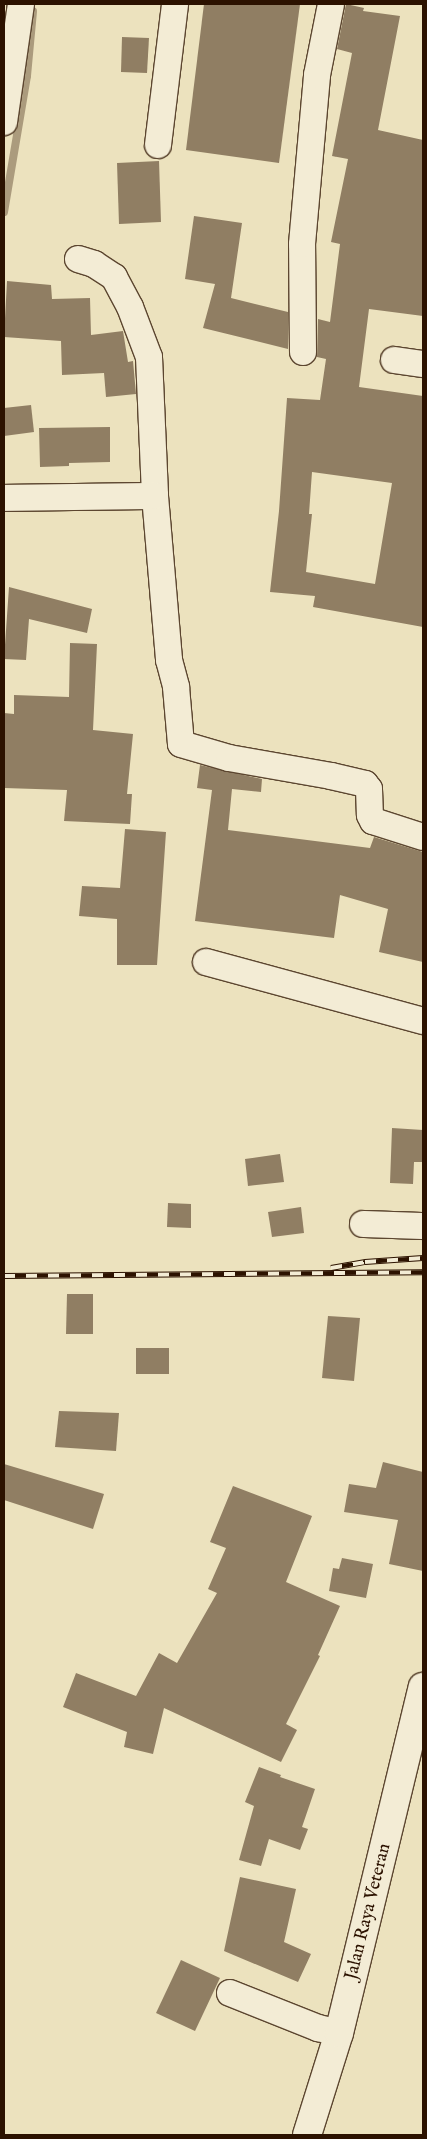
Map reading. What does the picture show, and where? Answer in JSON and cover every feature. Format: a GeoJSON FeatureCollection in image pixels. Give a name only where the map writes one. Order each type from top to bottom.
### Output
{"type":"FeatureCollection","features":[{"type":"Feature","properties":{"kind":"street"},"geometry":{"type":"LineString","coordinates":[[4,122],[21,4]]}},
{"type":"Feature","properties":{"kind":"street"},"geometry":{"type":"LineString","coordinates":[[158,145],[175,4]]}},
{"type":"Feature","properties":{"kind":"street"},"geometry":{"type":"LineString","coordinates":[[304,352],[302,244],[304,214],[317,74],[331,4]]}},
{"type":"Feature","properties":{"kind":"street"},"geometry":{"type":"LineString","coordinates":[[78,259],[94,264],[114,277],[130,307],[149,357],[155,496],[169,660],[176,687],[182,744],[219,755],[364,784],[369,789],[370,815],[373,821],[423,837]]}},
{"type":"Feature","properties":{"kind":"street"},"geometry":{"type":"LineString","coordinates":[[394,360],[423,364]]}},
{"type":"Feature","properties":{"kind":"street"},"geometry":{"type":"LineString","coordinates":[[4,498],[155,496]]}},
{"type":"Feature","properties":{"kind":"street"},"geometry":{"type":"LineString","coordinates":[[206,962],[423,1021]]}},
{"type":"Feature","properties":{"kind":"street"},"geometry":{"type":"LineString","coordinates":[[363,1224],[423,1226]]}},
{"type":"Feature","properties":{"kind":"street","name":"Jalan Raya Veteran"},"geometry":{"type":"LineString","coordinates":[[307,2135],[340,2034],[423,1687]]}},
{"type":"Feature","properties":{"kind":"street"},"geometry":{"type":"LineString","coordinates":[[230,1993],[318,2028],[340,2034]]}},
{"type":"Feature","properties":{"kind":"building"},"geometry":{"type":"Polygon","coordinates":[[[204,4],[300,4],[279,163],[186,150],[204,4]]]}},
{"type":"Feature","properties":{"kind":"building"},"geometry":{"type":"Polygon","coordinates":[[[346,4],[364,8],[363,11],[400,16],[378,130],[423,140],[423,316],[369,309],[359,387],[423,396],[423,627],[313,607],[315,596],[270,592],[279,511],[287,398],[320,400],[326,359],[317,357],[318,319],[330,322],[340,244],[331,242],[348,159],[332,156],[352,53],[337,49],[346,4]],[[312,472],[309,514],[312,514],[306,572],[375,584],[392,483],[312,472]]]}},
{"type":"Feature","properties":{"kind":"building"},"geometry":{"type":"Polygon","coordinates":[[[122,37],[149,38],[147,73],[121,72],[122,37]]]}},
{"type":"Feature","properties":{"kind":"building"},"geometry":{"type":"Polygon","coordinates":[[[159,161],[161,222],[119,224],[117,163],[159,161]]]}},
{"type":"Feature","properties":{"kind":"building"},"geometry":{"type":"Polygon","coordinates":[[[194,216],[242,223],[231,298],[288,312],[288,349],[203,328],[215,284],[185,279],[194,216]]]}},
{"type":"Feature","properties":{"kind":"building"},"geometry":{"type":"Polygon","coordinates":[[[7,281],[51,285],[52,299],[90,298],[91,335],[123,331],[128,362],[133,361],[136,394],[106,397],[104,373],[62,375],[61,341],[4,337],[7,281]]]}},
{"type":"Feature","properties":{"kind":"building"},"geometry":{"type":"Polygon","coordinates":[[[31,405],[34,432],[4,436],[4,408],[31,405]]]}},
{"type":"Feature","properties":{"kind":"building"},"geometry":{"type":"Polygon","coordinates":[[[110,427],[110,462],[69,463],[69,466],[40,467],[39,428],[110,427]]]}},
{"type":"Feature","properties":{"kind":"building"},"geometry":{"type":"Polygon","coordinates":[[[9,587],[92,609],[87,633],[29,619],[26,660],[4,659],[9,587]]]}},
{"type":"Feature","properties":{"kind":"building"},"geometry":{"type":"Polygon","coordinates":[[[70,643],[97,644],[93,730],[133,734],[127,794],[132,794],[130,824],[64,821],[67,790],[4,788],[4,713],[14,714],[14,695],[69,697],[70,643]]]}},
{"type":"Feature","properties":{"kind":"building"},"geometry":{"type":"Polygon","coordinates":[[[200,765],[262,779],[261,792],[232,789],[228,830],[370,848],[374,837],[423,852],[423,962],[379,952],[388,909],[340,895],[334,938],[195,921],[212,790],[197,788],[200,765]]]}},
{"type":"Feature","properties":{"kind":"building"},"geometry":{"type":"Polygon","coordinates":[[[125,829],[166,832],[157,965],[117,965],[117,919],[79,916],[82,886],[120,888],[125,829]]]}},
{"type":"Feature","properties":{"kind":"building"},"geometry":{"type":"Polygon","coordinates":[[[392,1128],[423,1130],[423,1162],[414,1162],[413,1184],[390,1183],[392,1128]]]}},
{"type":"Feature","properties":{"kind":"building"},"geometry":{"type":"Polygon","coordinates":[[[280,1154],[284,1182],[248,1186],[245,1159],[280,1154]]]}},
{"type":"Feature","properties":{"kind":"building"},"geometry":{"type":"Polygon","coordinates":[[[168,1203],[191,1204],[191,1228],[167,1227],[168,1203]]]}},
{"type":"Feature","properties":{"kind":"building"},"geometry":{"type":"Polygon","coordinates":[[[301,1207],[304,1233],[272,1237],[268,1212],[301,1207]]]}},
{"type":"Feature","properties":{"kind":"building"},"geometry":{"type":"Polygon","coordinates":[[[67,1294],[93,1294],[93,1334],[66,1334],[67,1294]]]}},
{"type":"Feature","properties":{"kind":"building"},"geometry":{"type":"Polygon","coordinates":[[[328,1316],[360,1318],[354,1381],[322,1378],[328,1316]]]}},
{"type":"Feature","properties":{"kind":"building"},"geometry":{"type":"Polygon","coordinates":[[[136,1348],[169,1348],[169,1374],[136,1374],[136,1348]]]}},
{"type":"Feature","properties":{"kind":"building"},"geometry":{"type":"Polygon","coordinates":[[[59,1411],[119,1413],[116,1451],[55,1447],[59,1411]]]}},
{"type":"Feature","properties":{"kind":"building"},"geometry":{"type":"Polygon","coordinates":[[[383,1462],[423,1472],[423,1571],[389,1564],[398,1520],[344,1512],[349,1484],[376,1488],[383,1462]]]}},
{"type":"Feature","properties":{"kind":"building"},"geometry":{"type":"Polygon","coordinates":[[[4,1464],[104,1494],[93,1529],[4,1500],[4,1464]]]}},
{"type":"Feature","properties":{"kind":"building"},"geometry":{"type":"Polygon","coordinates":[[[233,1486],[312,1516],[286,1582],[340,1606],[318,1655],[320,1656],[286,1724],[297,1730],[281,1762],[164,1708],[153,1754],[124,1747],[127,1732],[63,1707],[76,1673],[136,1696],[159,1653],[177,1663],[217,1593],[208,1589],[226,1548],[210,1542],[233,1486]]]}},
{"type":"Feature","properties":{"kind":"building"},"geometry":{"type":"Polygon","coordinates":[[[342,1558],[373,1564],[366,1598],[329,1591],[333,1568],[339,1569],[342,1558]]]}},
{"type":"Feature","properties":{"kind":"building"},"geometry":{"type":"Polygon","coordinates":[[[259,1767],[281,1775],[280,1777],[315,1789],[302,1827],[308,1829],[300,1850],[269,1839],[261,1866],[239,1860],[254,1806],[245,1802],[259,1767]]]}},
{"type":"Feature","properties":{"kind":"building"},"geometry":{"type":"Polygon","coordinates":[[[240,1877],[296,1889],[284,1942],[311,1954],[298,1982],[224,1951],[240,1877]]]}},
{"type":"Feature","properties":{"kind":"building"},"geometry":{"type":"Polygon","coordinates":[[[181,1960],[220,1978],[195,2031],[156,2013],[181,1960]]]}},
{"type":"Feature","properties":{"kind":"waterway"},"geometry":{"type":"LineString","coordinates":[[4,212],[27,76],[33,11]]}},
{"type":"Feature","properties":{"kind":"railway"},"geometry":{"type":"LineString","coordinates":[[331,1268],[365,1262],[423,1258]]}},
{"type":"Feature","properties":{"kind":"railway"},"geometry":{"type":"LineString","coordinates":[[4,1276],[423,1272]]}}]}
